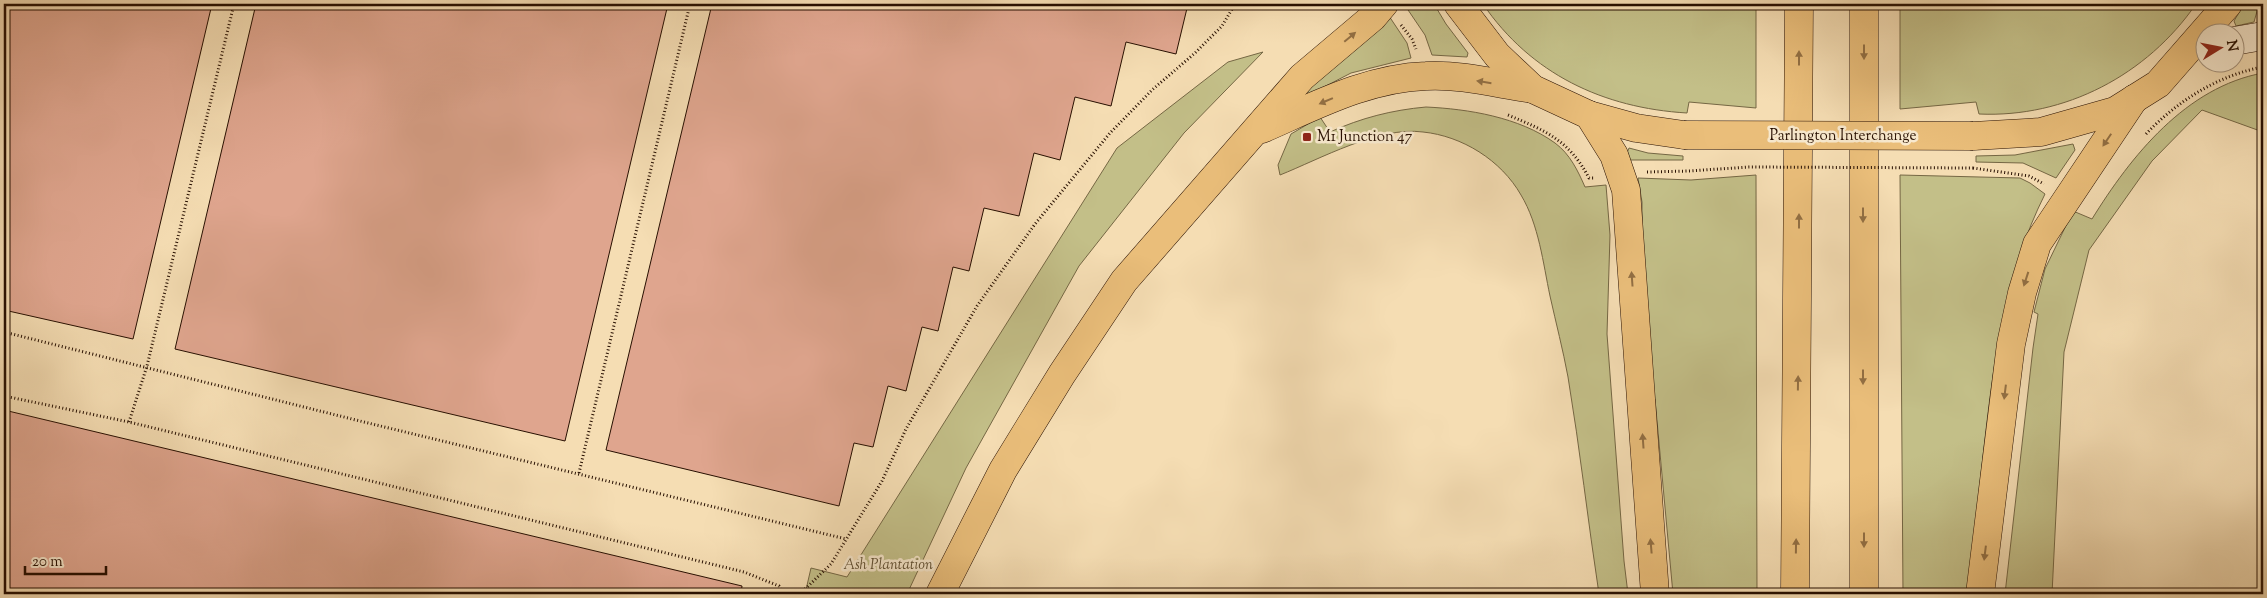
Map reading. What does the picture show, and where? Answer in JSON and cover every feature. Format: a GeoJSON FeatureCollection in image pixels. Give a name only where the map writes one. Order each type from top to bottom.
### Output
{"type":"FeatureCollection","features":[{"type":"Feature","properties":{"kind":"main road","name":"Parlington Interchange"},"geometry":{"type":"LineString","coordinates":[[1458,4],[1497,55],[1533,89],[1589,115],[1636,128],[1684,135],[1973,136],[2041,132],[2115,111],[2158,84],[2194,52]]}},
{"type":"Feature","properties":{"kind":"main road"},"geometry":{"type":"LineString","coordinates":[[1795,594],[1799,4]]}},
{"type":"Feature","properties":{"kind":"main road"},"geometry":{"type":"LineString","coordinates":[[1864,4],[1864,594]]}},
{"type":"Feature","properties":{"kind":"main road","name":"Parlington Interchange"},"geometry":{"type":"LineString","coordinates":[[2215,22],[2228,4]]}},
{"type":"Feature","properties":{"kind":"main road"},"geometry":{"type":"LineString","coordinates":[[940,594],[1003,470],[1062,374],[1124,281],[1302,77],[1373,17],[1390,11]]}},
{"type":"Feature","properties":{"kind":"main road"},"geometry":{"type":"LineString","coordinates":[[2244,39],[2263,36]]}},
{"type":"Feature","properties":{"kind":"main road"},"geometry":{"type":"LineString","coordinates":[[1254,133],[1326,100],[1390,80],[1426,76],[1453,77],[1533,89]]}},
{"type":"Feature","properties":{"kind":"main road"},"geometry":{"type":"LineString","coordinates":[[1980,594],[2011,344],[2024,285],[2037,244],[2134,99]]}},
{"type":"Feature","properties":{"kind":"main road"},"geometry":{"type":"LineString","coordinates":[[1589,115],[1614,155],[1621,173],[1628,207],[1646,490],[1655,594]]}},
{"type":"Feature","properties":{"kind":"path"},"geometry":{"type":"LineString","coordinates":[[129,422],[147,366],[234,4]]}},
{"type":"Feature","properties":{"kind":"path"},"geometry":{"type":"LineString","coordinates":[[578,473],[690,4]]}},
{"type":"Feature","properties":{"kind":"path"},"geometry":{"type":"LineString","coordinates":[[800,594],[831,564],[882,481],[906,429],[977,306],[1035,224],[1110,134],[1152,90],[1215,33],[1236,4]]}},
{"type":"Feature","properties":{"kind":"path"},"geometry":{"type":"LineString","coordinates":[[1390,11],[1412,39],[1426,76]]}},
{"type":"Feature","properties":{"kind":"path"},"geometry":{"type":"LineString","coordinates":[[1504,113],[1547,133],[1560,142],[1573,152],[1589,178],[1621,173],[1749,167],[1973,168]]}},
{"type":"Feature","properties":{"kind":"path"},"geometry":{"type":"LineString","coordinates":[[4,332],[846,539]]}},
{"type":"Feature","properties":{"kind":"path"},"geometry":{"type":"LineString","coordinates":[[4,396],[129,422],[744,572],[779,586],[784,594]]}},
{"type":"Feature","properties":{"kind":"green space"},"geometry":{"type":"Polygon","coordinates":[[[1404,4],[1434,4],[1446,24],[1468,53],[1467,57],[1432,55],[1425,35],[1404,4]]]}},
{"type":"Feature","properties":{"kind":"green space"},"geometry":{"type":"Polygon","coordinates":[[[1483,4],[1756,4],[1756,108],[1689,102],[1687,113],[1656,110],[1626,104],[1598,95],[1546,68],[1523,50],[1502,29],[1483,4]]]}},
{"type":"Feature","properties":{"kind":"green space"},"geometry":{"type":"Polygon","coordinates":[[[1900,4],[2196,4],[2154,52],[2128,71],[2101,87],[2073,100],[2042,108],[2011,113],[1979,114],[1976,102],[1900,109],[1900,4]]]}},
{"type":"Feature","properties":{"kind":"green space"},"geometry":{"type":"Polygon","coordinates":[[[2244,4],[2259,4],[2254,22],[2244,24],[2244,22],[2234,21],[2244,4]]]}},
{"type":"Feature","properties":{"kind":"green space"},"geometry":{"type":"Polygon","coordinates":[[[1389,16],[1407,43],[1411,58],[1351,73],[1295,102],[1389,16]]]}},
{"type":"Feature","properties":{"kind":"green space","name":"Ash Plantation"},"geometry":{"type":"Polygon","coordinates":[[[1263,52],[1184,133],[1079,266],[966,468],[907,594],[805,594],[811,568],[847,577],[1117,148],[1228,62],[1263,52]]]}},
{"type":"Feature","properties":{"kind":"green space"},"geometry":{"type":"Polygon","coordinates":[[[2263,73],[2263,132],[2202,110],[2152,161],[2089,250],[2064,352],[2052,594],[2005,594],[2038,314],[2034,312],[2045,269],[2073,211],[2092,219],[2107,195],[2143,149],[2185,109],[2209,93],[2235,81],[2263,73]]]}},
{"type":"Feature","properties":{"kind":"green space"},"geometry":{"type":"Polygon","coordinates":[[[1426,107],[1476,112],[1526,127],[1541,134],[1565,152],[1585,187],[1606,185],[1610,235],[1607,334],[1628,594],[1599,594],[1564,357],[1540,244],[1527,207],[1513,182],[1491,161],[1466,144],[1438,134],[1406,131],[1350,145],[1280,175],[1278,165],[1291,134],[1320,117],[1330,132],[1377,115],[1426,107]]]}},
{"type":"Feature","properties":{"kind":"green space"},"geometry":{"type":"Polygon","coordinates":[[[2073,144],[2075,150],[2056,178],[2023,163],[1976,162],[1976,156],[2015,155],[2073,144]]]}},
{"type":"Feature","properties":{"kind":"green space"},"geometry":{"type":"Polygon","coordinates":[[[1629,148],[1648,153],[1683,156],[1683,160],[1630,160],[1627,153],[1629,148]]]}},
{"type":"Feature","properties":{"kind":"green space"},"geometry":{"type":"Polygon","coordinates":[[[1756,175],[1757,594],[1673,594],[1655,399],[1650,399],[1642,291],[1642,202],[1638,178],[1691,180],[1756,175]]]}},
{"type":"Feature","properties":{"kind":"green space"},"geometry":{"type":"Polygon","coordinates":[[[1900,175],[2020,178],[2045,194],[2031,224],[2020,255],[2003,318],[1997,349],[1968,594],[1903,594],[1900,175]]]}},
{"type":"Feature","properties":{"kind":"building"},"geometry":{"type":"Polygon","coordinates":[[[4,4],[212,4],[133,339],[4,310],[4,4]]]}},
{"type":"Feature","properties":{"kind":"building"},"geometry":{"type":"Polygon","coordinates":[[[256,4],[668,4],[565,441],[175,349],[256,4]]]}},
{"type":"Feature","properties":{"kind":"building"},"geometry":{"type":"Polygon","coordinates":[[[712,4],[1188,4],[1176,54],[1126,42],[1111,106],[1075,97],[1060,160],[1034,153],[1019,216],[984,208],[969,271],[953,267],[938,331],[922,327],[906,391],[888,386],[873,447],[854,443],[839,506],[606,450],[712,4]]]}},
{"type":"Feature","properties":{"kind":"building"},"geometry":{"type":"Polygon","coordinates":[[[4,410],[742,586],[741,594],[4,594],[4,410]]]}},
{"type":"Feature","properties":{"kind":"place","name":"M1 Junction 47"},"geometry":{"type":"Point","coordinates":[1307,137]}}]}
